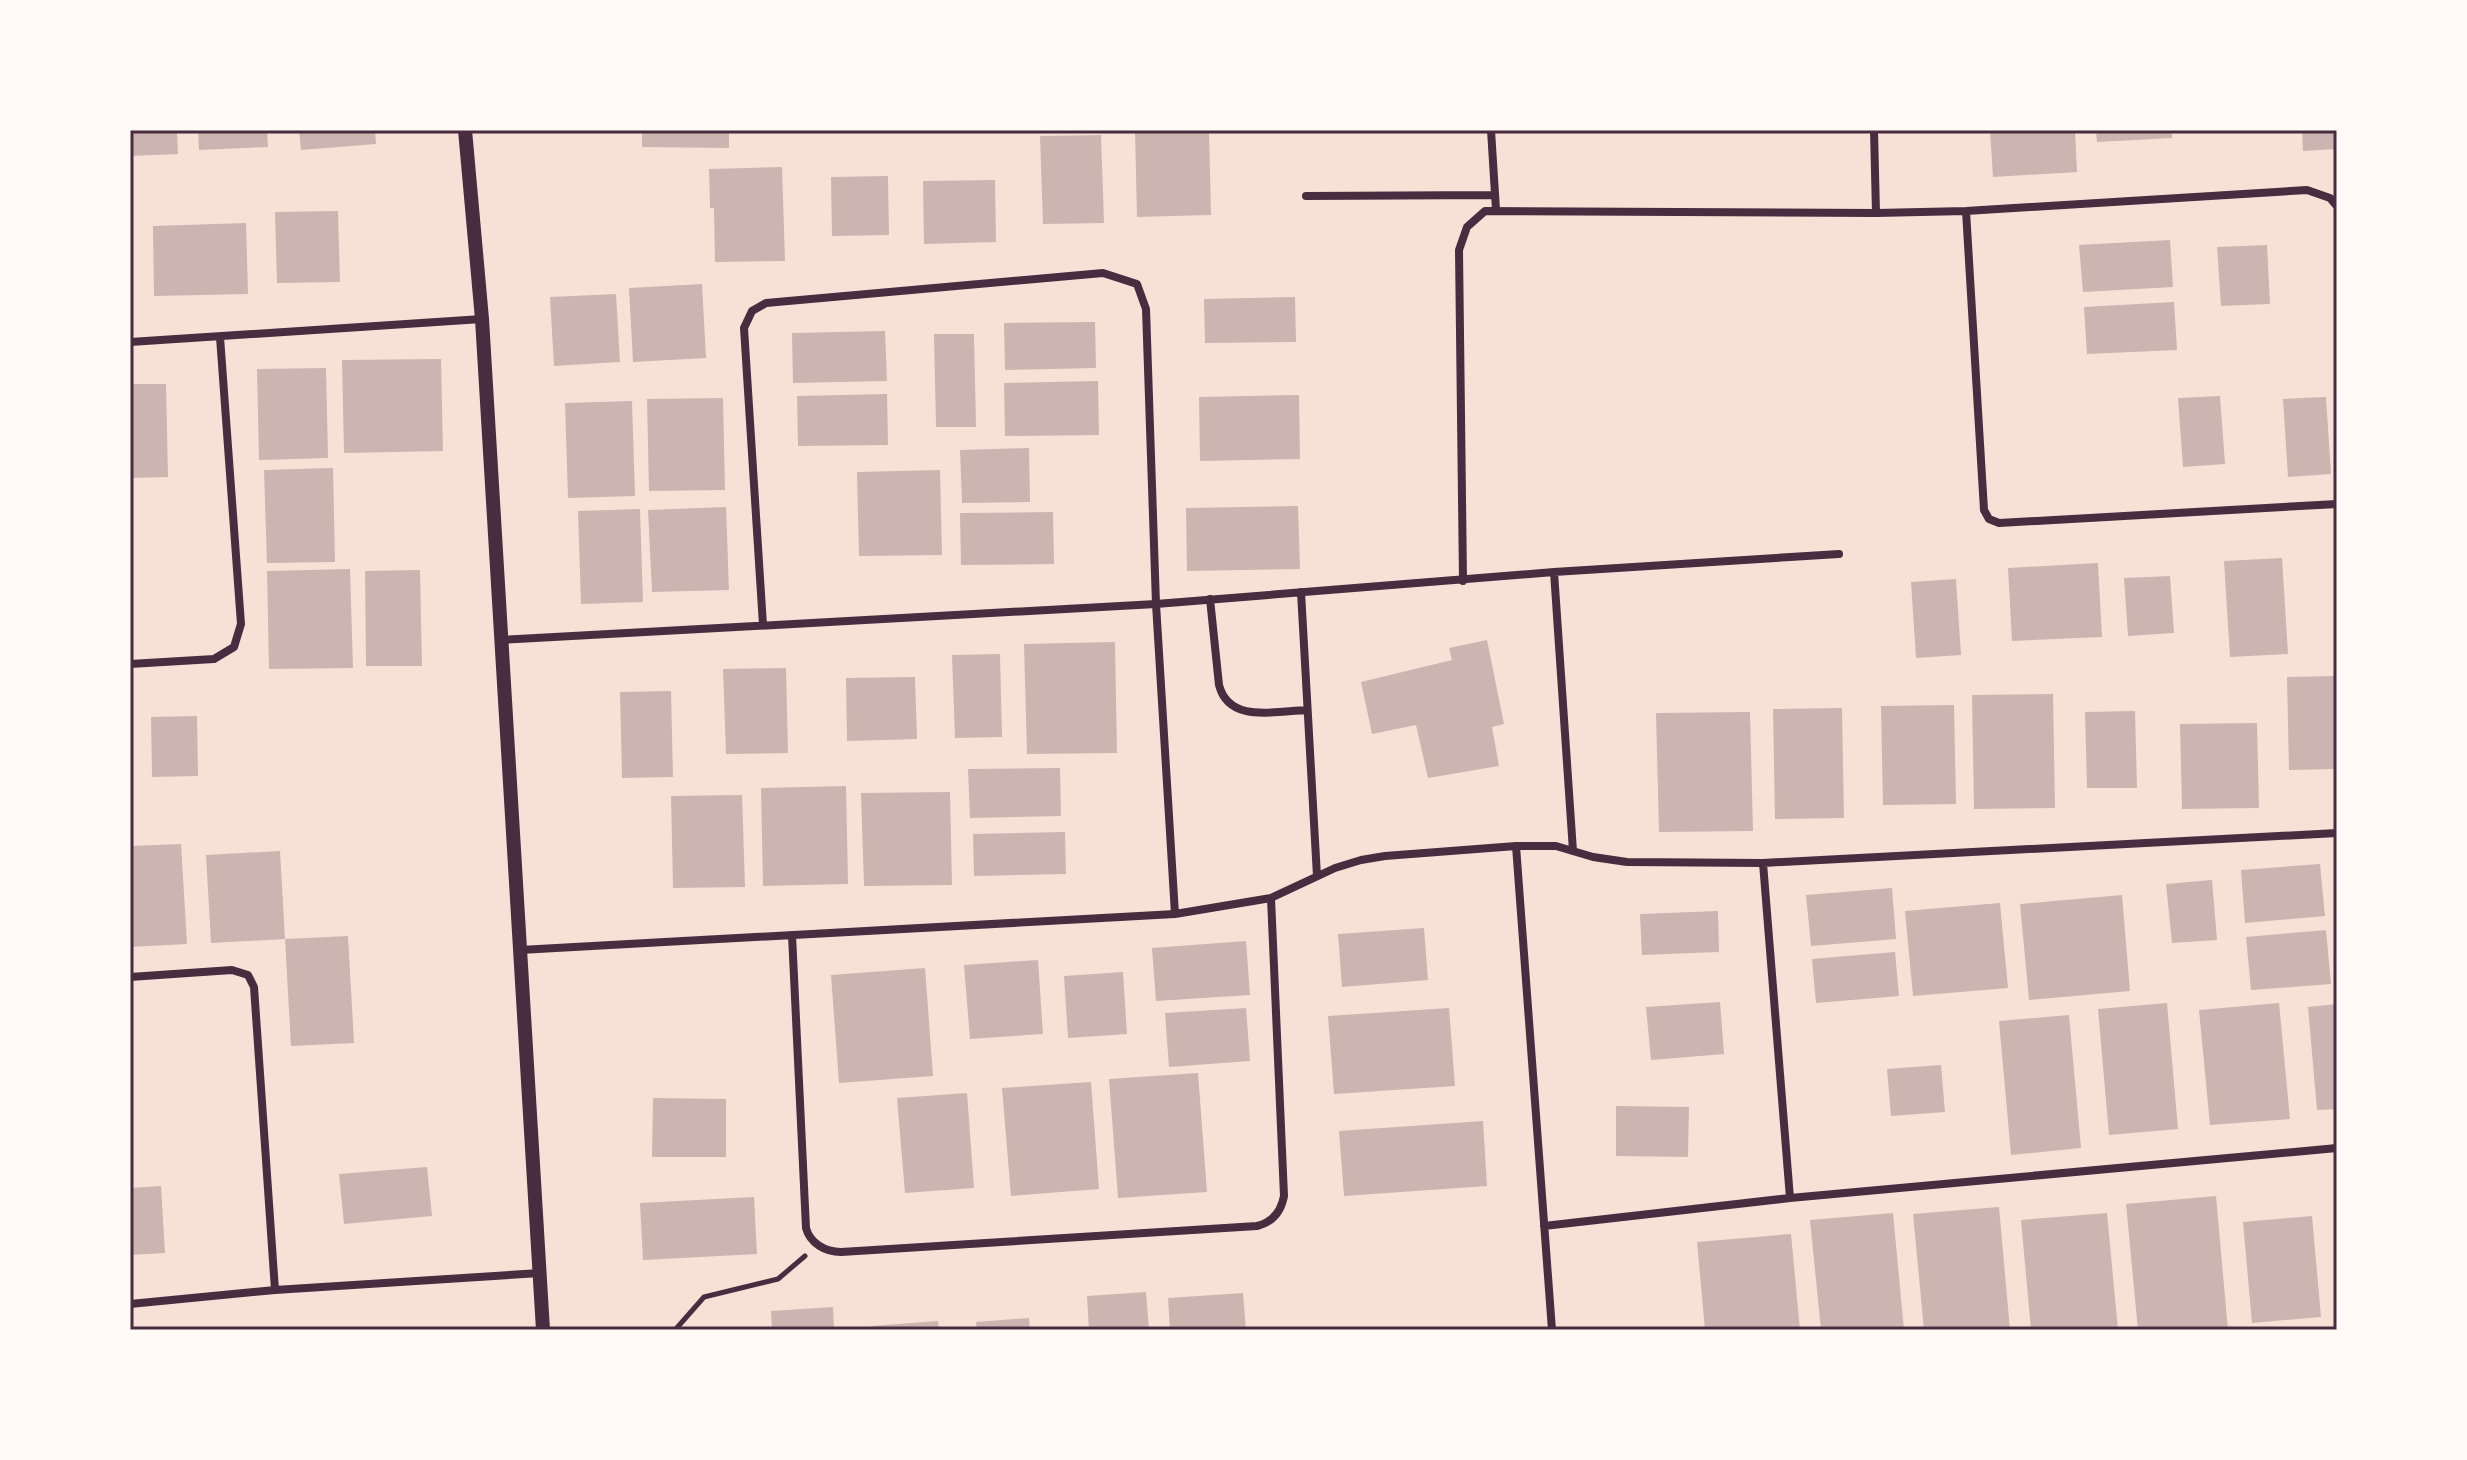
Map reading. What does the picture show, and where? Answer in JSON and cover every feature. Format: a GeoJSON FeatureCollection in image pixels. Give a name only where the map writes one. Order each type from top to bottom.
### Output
{"type":"FeatureCollection","features":[{"type":"Feature","properties":{"kind":"street"},"geometry":{"type":"LineString","coordinates":[[465,130],[482,319],[543,1330]]}},
{"type":"Feature","properties":{"kind":"street"},"geometry":{"type":"LineString","coordinates":[[1491,130],[1496,210]]}},
{"type":"Feature","properties":{"kind":"street"},"geometry":{"type":"LineString","coordinates":[[1874,130],[1876,213]]}},
{"type":"Feature","properties":{"kind":"street"},"geometry":{"type":"LineString","coordinates":[[1463,581],[1459,250],[1467,227],[1485,211],[1966,211],[2307,190],[2330,198],[2337,206]]}},
{"type":"Feature","properties":{"kind":"street"},"geometry":{"type":"LineString","coordinates":[[1306,196],[1495,195]]}},
{"type":"Feature","properties":{"kind":"street"},"geometry":{"type":"LineString","coordinates":[[1966,211],[1984,510],[1989,519],[1999,523],[2337,504]]}},
{"type":"Feature","properties":{"kind":"street"},"geometry":{"type":"LineString","coordinates":[[763,625],[744,328],[752,311],[766,303],[1103,273],[1137,284],[1146,309],[1156,604],[1175,914]]}},
{"type":"Feature","properties":{"kind":"street"},"geometry":{"type":"LineString","coordinates":[[130,342],[482,319]]}},
{"type":"Feature","properties":{"kind":"street"},"geometry":{"type":"LineString","coordinates":[[130,664],[214,659],[234,647],[241,624],[220,337]]}},
{"type":"Feature","properties":{"kind":"street"},"geometry":{"type":"LineString","coordinates":[[501,640],[1156,604],[1554,572],[1839,554]]}},
{"type":"Feature","properties":{"kind":"street"},"geometry":{"type":"LineString","coordinates":[[1554,572],[1573,851]]}},
{"type":"Feature","properties":{"kind":"street"},"geometry":{"type":"LineString","coordinates":[[1301,592],[1317,876]]}},
{"type":"Feature","properties":{"kind":"street"},"geometry":{"type":"LineString","coordinates":[[1210,599],[1219,685],[1228,704],[1259,713],[1307,710]]}},
{"type":"Feature","properties":{"kind":"street"},"geometry":{"type":"LineString","coordinates":[[520,950],[1175,914],[1271,898],[1361,860],[1516,846],[1556,846],[1627,862],[1763,863],[2337,833]]}},
{"type":"Feature","properties":{"kind":"street"},"geometry":{"type":"LineString","coordinates":[[1516,846],[1552,1330]]}},
{"type":"Feature","properties":{"kind":"street"},"geometry":{"type":"LineString","coordinates":[[1763,863],[1790,1198]]}},
{"type":"Feature","properties":{"kind":"street"},"geometry":{"type":"LineString","coordinates":[[792,935],[806,1228],[809,1237],[818,1245],[834,1252],[1257,1226],[1274,1218],[1283,1204],[1284,1196],[1271,898]]}},
{"type":"Feature","properties":{"kind":"street"},"geometry":{"type":"LineString","coordinates":[[130,977],[232,970],[248,975],[254,987],[275,1290]]}},
{"type":"Feature","properties":{"kind":"street"},"geometry":{"type":"LineString","coordinates":[[1544,1226],[1790,1198],[2337,1148]]}},
{"type":"Feature","properties":{"kind":"street"},"geometry":{"type":"LineString","coordinates":[[130,1304],[275,1290],[540,1273]]}},
{"type":"Feature","properties":{"kind":"path"},"geometry":{"type":"LineString","coordinates":[[675,1330],[704,1297],[778,1279],[818,1245]]}},
{"type":"Feature","properties":{"kind":"building"},"geometry":{"type":"Polygon","coordinates":[[[130,130],[177,130],[178,154],[130,156],[130,130]]]}},
{"type":"Feature","properties":{"kind":"building"},"geometry":{"type":"Polygon","coordinates":[[[198,130],[267,130],[268,147],[199,150],[198,130]]]}},
{"type":"Feature","properties":{"kind":"building"},"geometry":{"type":"Polygon","coordinates":[[[299,130],[375,130],[376,144],[301,150],[299,130]]]}},
{"type":"Feature","properties":{"kind":"building"},"geometry":{"type":"Polygon","coordinates":[[[642,130],[729,130],[729,148],[642,147],[642,130]]]}},
{"type":"Feature","properties":{"kind":"building"},"geometry":{"type":"Polygon","coordinates":[[[1135,130],[1209,130],[1211,215],[1137,217],[1135,130]]]}},
{"type":"Feature","properties":{"kind":"building"},"geometry":{"type":"Polygon","coordinates":[[[1990,130],[2075,130],[2077,172],[1993,177],[1990,130]]]}},
{"type":"Feature","properties":{"kind":"building"},"geometry":{"type":"Polygon","coordinates":[[[2096,130],[2172,130],[2172,138],[2097,142],[2096,130]]]}},
{"type":"Feature","properties":{"kind":"building"},"geometry":{"type":"Polygon","coordinates":[[[2302,130],[2337,130],[2337,149],[2303,151],[2302,130]]]}},
{"type":"Feature","properties":{"kind":"building"},"geometry":{"type":"Polygon","coordinates":[[[1101,135],[1104,223],[1043,224],[1040,136],[1101,135]]]}},
{"type":"Feature","properties":{"kind":"building"},"geometry":{"type":"Polygon","coordinates":[[[782,167],[785,261],[715,262],[714,208],[710,208],[709,169],[782,167]]]}},
{"type":"Feature","properties":{"kind":"building"},"geometry":{"type":"Polygon","coordinates":[[[888,176],[889,235],[832,236],[831,177],[888,176]]]}},
{"type":"Feature","properties":{"kind":"building"},"geometry":{"type":"Polygon","coordinates":[[[995,180],[996,242],[924,244],[923,181],[995,180]]]}},
{"type":"Feature","properties":{"kind":"building"},"geometry":{"type":"Polygon","coordinates":[[[338,211],[340,282],[277,283],[275,212],[338,211]]]}},
{"type":"Feature","properties":{"kind":"building"},"geometry":{"type":"Polygon","coordinates":[[[246,223],[248,294],[154,296],[153,226],[246,223]]]}},
{"type":"Feature","properties":{"kind":"building"},"geometry":{"type":"Polygon","coordinates":[[[2170,240],[2173,287],[2083,292],[2079,245],[2170,240]]]}},
{"type":"Feature","properties":{"kind":"building"},"geometry":{"type":"Polygon","coordinates":[[[2267,245],[2270,304],[2221,306],[2217,247],[2267,245]]]}},
{"type":"Feature","properties":{"kind":"building"},"geometry":{"type":"Polygon","coordinates":[[[702,284],[706,358],[633,362],[629,288],[702,284]]]}},
{"type":"Feature","properties":{"kind":"building"},"geometry":{"type":"Polygon","coordinates":[[[616,294],[620,362],[554,366],[550,297],[616,294]]]}},
{"type":"Feature","properties":{"kind":"building"},"geometry":{"type":"Polygon","coordinates":[[[1295,297],[1296,342],[1205,343],[1204,299],[1295,297]]]}},
{"type":"Feature","properties":{"kind":"building"},"geometry":{"type":"Polygon","coordinates":[[[2174,302],[2177,350],[2087,354],[2084,307],[2174,302]]]}},
{"type":"Feature","properties":{"kind":"building"},"geometry":{"type":"Polygon","coordinates":[[[1095,322],[1096,368],[1005,370],[1004,323],[1095,322]]]}},
{"type":"Feature","properties":{"kind":"building"},"geometry":{"type":"Polygon","coordinates":[[[885,331],[887,381],[793,383],[792,333],[885,331]]]}},
{"type":"Feature","properties":{"kind":"building"},"geometry":{"type":"Polygon","coordinates":[[[934,334],[974,334],[976,427],[936,427],[934,334]]]}},
{"type":"Feature","properties":{"kind":"building"},"geometry":{"type":"Polygon","coordinates":[[[441,359],[443,451],[344,453],[342,360],[441,359]]]}},
{"type":"Feature","properties":{"kind":"building"},"geometry":{"type":"Polygon","coordinates":[[[326,368],[328,458],[259,460],[257,369],[326,368]]]}},
{"type":"Feature","properties":{"kind":"building"},"geometry":{"type":"Polygon","coordinates":[[[1098,381],[1099,435],[1005,436],[1004,383],[1098,381]]]}},
{"type":"Feature","properties":{"kind":"building"},"geometry":{"type":"Polygon","coordinates":[[[130,384],[166,384],[168,477],[130,478],[130,384]]]}},
{"type":"Feature","properties":{"kind":"building"},"geometry":{"type":"Polygon","coordinates":[[[887,394],[888,445],[798,446],[797,396],[887,394]]]}},
{"type":"Feature","properties":{"kind":"building"},"geometry":{"type":"Polygon","coordinates":[[[1299,395],[1300,459],[1200,461],[1199,397],[1299,395]]]}},
{"type":"Feature","properties":{"kind":"building"},"geometry":{"type":"Polygon","coordinates":[[[2220,396],[2225,464],[2183,467],[2178,398],[2220,396]]]}},
{"type":"Feature","properties":{"kind":"building"},"geometry":{"type":"Polygon","coordinates":[[[2326,397],[2331,474],[2288,477],[2283,399],[2326,397]]]}},
{"type":"Feature","properties":{"kind":"building"},"geometry":{"type":"Polygon","coordinates":[[[723,398],[725,490],[649,491],[647,399],[723,398]]]}},
{"type":"Feature","properties":{"kind":"building"},"geometry":{"type":"Polygon","coordinates":[[[632,401],[635,496],[568,498],[565,403],[632,401]]]}},
{"type":"Feature","properties":{"kind":"building"},"geometry":{"type":"Polygon","coordinates":[[[1029,448],[1030,502],[962,503],[960,450],[1029,448]]]}},
{"type":"Feature","properties":{"kind":"building"},"geometry":{"type":"Polygon","coordinates":[[[333,468],[335,562],[267,563],[264,470],[333,468]]]}},
{"type":"Feature","properties":{"kind":"building"},"geometry":{"type":"Polygon","coordinates":[[[940,470],[942,555],[859,556],[857,472],[940,470]]]}},
{"type":"Feature","properties":{"kind":"building"},"geometry":{"type":"Polygon","coordinates":[[[1298,506],[1300,569],[1187,571],[1186,508],[1298,506]]]}},
{"type":"Feature","properties":{"kind":"building"},"geometry":{"type":"Polygon","coordinates":[[[726,507],[729,590],[652,592],[648,510],[726,507]]]}},
{"type":"Feature","properties":{"kind":"building"},"geometry":{"type":"Polygon","coordinates":[[[640,509],[643,602],[581,604],[578,511],[640,509]]]}},
{"type":"Feature","properties":{"kind":"building"},"geometry":{"type":"Polygon","coordinates":[[[1053,512],[1054,564],[961,565],[960,513],[1053,512]]]}},
{"type":"Feature","properties":{"kind":"building"},"geometry":{"type":"Polygon","coordinates":[[[2282,558],[2288,654],[2230,657],[2224,561],[2282,558]]]}},
{"type":"Feature","properties":{"kind":"building"},"geometry":{"type":"Polygon","coordinates":[[[2098,563],[2102,637],[2012,641],[2008,568],[2098,563]]]}},
{"type":"Feature","properties":{"kind":"building"},"geometry":{"type":"Polygon","coordinates":[[[350,569],[353,668],[269,669],[267,571],[350,569]]]}},
{"type":"Feature","properties":{"kind":"building"},"geometry":{"type":"Polygon","coordinates":[[[420,570],[422,666],[366,666],[365,571],[420,570]]]}},
{"type":"Feature","properties":{"kind":"building"},"geometry":{"type":"Polygon","coordinates":[[[2170,576],[2174,633],[2128,636],[2124,578],[2170,576]]]}},
{"type":"Feature","properties":{"kind":"building"},"geometry":{"type":"Polygon","coordinates":[[[1956,579],[1961,655],[1916,658],[1911,582],[1956,579]]]}},
{"type":"Feature","properties":{"kind":"building"},"geometry":{"type":"Polygon","coordinates":[[[1487,640],[1504,724],[1492,727],[1499,766],[1428,778],[1416,725],[1372,734],[1361,682],[1452,660],[1449,648],[1487,640]]]}},
{"type":"Feature","properties":{"kind":"building"},"geometry":{"type":"Polygon","coordinates":[[[1115,642],[1117,753],[1027,754],[1024,644],[1115,642]]]}},
{"type":"Feature","properties":{"kind":"building"},"geometry":{"type":"Polygon","coordinates":[[[1000,654],[1002,737],[955,738],[952,655],[1000,654]]]}},
{"type":"Feature","properties":{"kind":"building"},"geometry":{"type":"Polygon","coordinates":[[[786,668],[788,753],[726,754],[723,669],[786,668]]]}},
{"type":"Feature","properties":{"kind":"building"},"geometry":{"type":"Polygon","coordinates":[[[2337,676],[2337,769],[2289,770],[2287,677],[2337,676]]]}},
{"type":"Feature","properties":{"kind":"building"},"geometry":{"type":"Polygon","coordinates":[[[915,677],[917,739],[847,741],[846,678],[915,677]]]}},
{"type":"Feature","properties":{"kind":"building"},"geometry":{"type":"Polygon","coordinates":[[[671,691],[673,777],[622,778],[620,692],[671,691]]]}},
{"type":"Feature","properties":{"kind":"building"},"geometry":{"type":"Polygon","coordinates":[[[2053,694],[2055,808],[1974,809],[1972,695],[2053,694]]]}},
{"type":"Feature","properties":{"kind":"building"},"geometry":{"type":"Polygon","coordinates":[[[1954,705],[1956,804],[1883,805],[1881,706],[1954,705]]]}},
{"type":"Feature","properties":{"kind":"building"},"geometry":{"type":"Polygon","coordinates":[[[1842,708],[1844,818],[1775,819],[1773,709],[1842,708]]]}},
{"type":"Feature","properties":{"kind":"building"},"geometry":{"type":"Polygon","coordinates":[[[2135,711],[2137,788],[2087,788],[2085,712],[2135,711]]]}},
{"type":"Feature","properties":{"kind":"building"},"geometry":{"type":"Polygon","coordinates":[[[1750,712],[1753,831],[1659,832],[1656,713],[1750,712]]]}},
{"type":"Feature","properties":{"kind":"building"},"geometry":{"type":"Polygon","coordinates":[[[197,716],[198,776],[152,777],[151,717],[197,716]]]}},
{"type":"Feature","properties":{"kind":"building"},"geometry":{"type":"Polygon","coordinates":[[[2257,723],[2259,808],[2182,809],[2180,724],[2257,723]]]}},
{"type":"Feature","properties":{"kind":"building"},"geometry":{"type":"Polygon","coordinates":[[[1060,768],[1061,816],[970,818],[968,769],[1060,768]]]}},
{"type":"Feature","properties":{"kind":"building"},"geometry":{"type":"Polygon","coordinates":[[[846,786],[848,884],[763,886],[761,788],[846,786]]]}},
{"type":"Feature","properties":{"kind":"building"},"geometry":{"type":"Polygon","coordinates":[[[950,792],[952,885],[864,886],[861,793],[950,792]]]}},
{"type":"Feature","properties":{"kind":"building"},"geometry":{"type":"Polygon","coordinates":[[[742,795],[745,887],[673,888],[671,796],[742,795]]]}},
{"type":"Feature","properties":{"kind":"building"},"geometry":{"type":"Polygon","coordinates":[[[1065,832],[1066,874],[974,876],[973,834],[1065,832]]]}},
{"type":"Feature","properties":{"kind":"building"},"geometry":{"type":"Polygon","coordinates":[[[181,844],[187,944],[130,947],[130,846],[181,844]]]}},
{"type":"Feature","properties":{"kind":"building"},"geometry":{"type":"Polygon","coordinates":[[[280,851],[285,939],[211,943],[206,855],[280,851]]]}},
{"type":"Feature","properties":{"kind":"building"},"geometry":{"type":"Polygon","coordinates":[[[2320,864],[2325,916],[2245,923],[2241,870],[2320,864]]]}},
{"type":"Feature","properties":{"kind":"building"},"geometry":{"type":"Polygon","coordinates":[[[2212,880],[2217,940],[2172,943],[2166,884],[2212,880]]]}},
{"type":"Feature","properties":{"kind":"building"},"geometry":{"type":"Polygon","coordinates":[[[1892,888],[1896,939],[1811,946],[1806,895],[1892,888]]]}},
{"type":"Feature","properties":{"kind":"building"},"geometry":{"type":"Polygon","coordinates":[[[2122,895],[2130,991],[2029,1000],[2020,904],[2122,895]]]}},
{"type":"Feature","properties":{"kind":"building"},"geometry":{"type":"Polygon","coordinates":[[[2000,903],[2008,988],[1913,996],[1905,911],[2000,903]]]}},
{"type":"Feature","properties":{"kind":"building"},"geometry":{"type":"Polygon","coordinates":[[[1718,911],[1719,952],[1642,955],[1640,914],[1718,911]]]}},
{"type":"Feature","properties":{"kind":"building"},"geometry":{"type":"Polygon","coordinates":[[[1424,928],[1428,980],[1342,987],[1338,934],[1424,928]]]}},
{"type":"Feature","properties":{"kind":"building"},"geometry":{"type":"Polygon","coordinates":[[[2326,930],[2331,984],[2251,990],[2246,937],[2326,930]]]}},
{"type":"Feature","properties":{"kind":"building"},"geometry":{"type":"Polygon","coordinates":[[[348,936],[354,1043],[291,1046],[285,939],[348,936]]]}},
{"type":"Feature","properties":{"kind":"building"},"geometry":{"type":"Polygon","coordinates":[[[1246,941],[1250,995],[1156,1001],[1152,948],[1246,941]]]}},
{"type":"Feature","properties":{"kind":"building"},"geometry":{"type":"Polygon","coordinates":[[[1895,952],[1899,996],[1816,1003],[1812,959],[1895,952]]]}},
{"type":"Feature","properties":{"kind":"building"},"geometry":{"type":"Polygon","coordinates":[[[1038,960],[1043,1034],[970,1039],[964,965],[1038,960]]]}},
{"type":"Feature","properties":{"kind":"building"},"geometry":{"type":"Polygon","coordinates":[[[925,968],[933,1076],[839,1083],[831,975],[925,968]]]}},
{"type":"Feature","properties":{"kind":"building"},"geometry":{"type":"Polygon","coordinates":[[[1123,972],[1127,1034],[1068,1038],[1064,976],[1123,972]]]}},
{"type":"Feature","properties":{"kind":"building"},"geometry":{"type":"Polygon","coordinates":[[[1720,1002],[1724,1054],[1651,1060],[1646,1007],[1720,1002]]]}},
{"type":"Feature","properties":{"kind":"building"},"geometry":{"type":"Polygon","coordinates":[[[2167,1003],[2178,1129],[2109,1135],[2098,1009],[2167,1003]]]}},
{"type":"Feature","properties":{"kind":"building"},"geometry":{"type":"Polygon","coordinates":[[[2279,1003],[2290,1119],[2210,1125],[2199,1010],[2279,1003]]]}},
{"type":"Feature","properties":{"kind":"building"},"geometry":{"type":"Polygon","coordinates":[[[2337,1004],[2337,1109],[2317,1110],[2308,1007],[2337,1004]]]}},
{"type":"Feature","properties":{"kind":"building"},"geometry":{"type":"Polygon","coordinates":[[[1246,1008],[1250,1061],[1169,1067],[1165,1013],[1246,1008]]]}},
{"type":"Feature","properties":{"kind":"building"},"geometry":{"type":"Polygon","coordinates":[[[1449,1008],[1455,1086],[1334,1094],[1328,1016],[1449,1008]]]}},
{"type":"Feature","properties":{"kind":"building"},"geometry":{"type":"Polygon","coordinates":[[[2069,1015],[2081,1148],[2011,1155],[1999,1021],[2069,1015]]]}},
{"type":"Feature","properties":{"kind":"building"},"geometry":{"type":"Polygon","coordinates":[[[1941,1065],[1945,1112],[1891,1116],[1887,1069],[1941,1065]]]}},
{"type":"Feature","properties":{"kind":"building"},"geometry":{"type":"Polygon","coordinates":[[[1198,1073],[1207,1192],[1118,1198],[1109,1079],[1198,1073]]]}},
{"type":"Feature","properties":{"kind":"building"},"geometry":{"type":"Polygon","coordinates":[[[1091,1082],[1099,1189],[1011,1196],[1002,1088],[1091,1082]]]}},
{"type":"Feature","properties":{"kind":"building"},"geometry":{"type":"Polygon","coordinates":[[[967,1093],[974,1188],[905,1193],[897,1098],[967,1093]]]}},
{"type":"Feature","properties":{"kind":"building"},"geometry":{"type":"Polygon","coordinates":[[[653,1098],[726,1099],[726,1157],[652,1157],[653,1098]]]}},
{"type":"Feature","properties":{"kind":"building"},"geometry":{"type":"Polygon","coordinates":[[[1616,1106],[1689,1107],[1688,1157],[1616,1156],[1616,1106]]]}},
{"type":"Feature","properties":{"kind":"building"},"geometry":{"type":"Polygon","coordinates":[[[1483,1121],[1487,1186],[1344,1196],[1339,1131],[1483,1121]]]}},
{"type":"Feature","properties":{"kind":"building"},"geometry":{"type":"Polygon","coordinates":[[[427,1167],[432,1216],[344,1224],[339,1174],[427,1167]]]}},
{"type":"Feature","properties":{"kind":"building"},"geometry":{"type":"Polygon","coordinates":[[[161,1186],[165,1253],[130,1255],[130,1188],[161,1186]]]}},
{"type":"Feature","properties":{"kind":"building"},"geometry":{"type":"Polygon","coordinates":[[[2216,1196],[2228,1330],[2138,1330],[2126,1204],[2216,1196]]]}},
{"type":"Feature","properties":{"kind":"building"},"geometry":{"type":"Polygon","coordinates":[[[754,1197],[757,1254],[643,1260],[640,1203],[754,1197]]]}},
{"type":"Feature","properties":{"kind":"building"},"geometry":{"type":"Polygon","coordinates":[[[1999,1207],[2010,1330],[1924,1330],[1913,1214],[1999,1207]]]}},
{"type":"Feature","properties":{"kind":"building"},"geometry":{"type":"Polygon","coordinates":[[[1893,1213],[1904,1330],[1821,1330],[1810,1220],[1893,1213]]]}},
{"type":"Feature","properties":{"kind":"building"},"geometry":{"type":"Polygon","coordinates":[[[2107,1213],[2118,1330],[2031,1330],[2021,1220],[2107,1213]]]}},
{"type":"Feature","properties":{"kind":"building"},"geometry":{"type":"Polygon","coordinates":[[[2312,1216],[2321,1317],[2252,1323],[2243,1222],[2312,1216]]]}},
{"type":"Feature","properties":{"kind":"building"},"geometry":{"type":"Polygon","coordinates":[[[1791,1234],[1800,1330],[1705,1330],[1697,1242],[1791,1234]]]}},
{"type":"Feature","properties":{"kind":"building"},"geometry":{"type":"Polygon","coordinates":[[[1146,1292],[1149,1330],[1089,1330],[1087,1296],[1146,1292]]]}},
{"type":"Feature","properties":{"kind":"building"},"geometry":{"type":"Polygon","coordinates":[[[1243,1293],[1246,1330],[1170,1330],[1168,1298],[1243,1293]]]}},
{"type":"Feature","properties":{"kind":"building"},"geometry":{"type":"Polygon","coordinates":[[[833,1307],[834,1330],[772,1330],[771,1311],[833,1307]]]}},
{"type":"Feature","properties":{"kind":"building"},"geometry":{"type":"Polygon","coordinates":[[[1029,1318],[1030,1330],[977,1330],[976,1322],[1029,1318]]]}},
{"type":"Feature","properties":{"kind":"building"},"geometry":{"type":"Polygon","coordinates":[[[938,1321],[939,1330],[872,1330],[871,1326],[938,1321]]]}}]}
